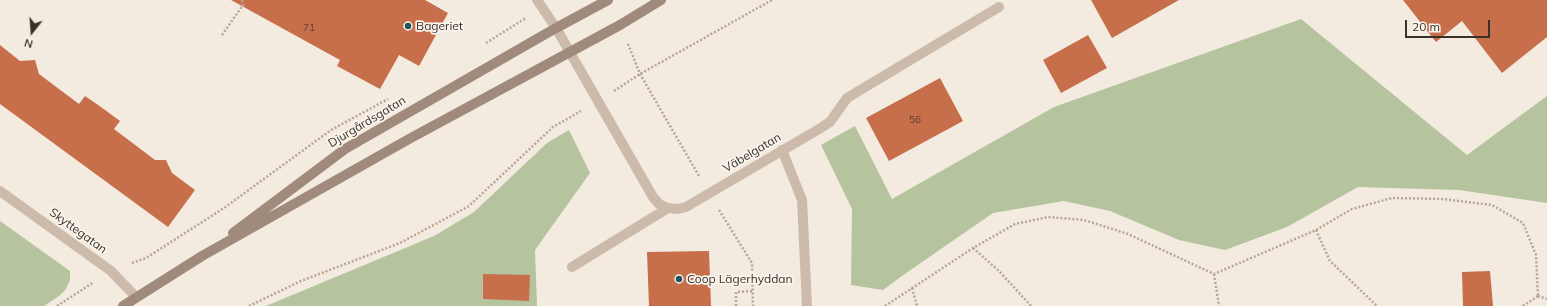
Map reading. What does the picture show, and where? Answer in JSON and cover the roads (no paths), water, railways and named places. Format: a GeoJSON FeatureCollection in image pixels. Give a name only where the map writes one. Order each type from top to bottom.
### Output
{"type":"FeatureCollection","features":[{"type":"Feature","properties":{"kind":"main road","name":"Djurgårdsgatan"},"geometry":{"type":"LineString","coordinates":[[202,256],[345,148],[608,0]]}},
{"type":"Feature","properties":{"kind":"main road","name":"Djurgårdsgatan"},"geometry":{"type":"LineString","coordinates":[[123,306],[202,256],[409,139],[620,25],[662,0]]}},
{"type":"Feature","properties":{"kind":"street"},"geometry":{"type":"LineString","coordinates":[[537,0],[556,28],[652,197],[659,204],[668,208]]}},
{"type":"Feature","properties":{"kind":"street","name":"Väbelgatan"},"geometry":{"type":"LineString","coordinates":[[668,208],[678,209],[686,207],[830,122],[847,98],[999,7]]}},
{"type":"Feature","properties":{"kind":"street"},"geometry":{"type":"LineString","coordinates":[[782,150],[802,200],[807,306]]}},
{"type":"Feature","properties":{"kind":"street","name":"Skyttegatan"},"geometry":{"type":"LineString","coordinates":[[0,191],[111,271],[136,297]]}},
{"type":"Feature","properties":{"kind":"street"},"geometry":{"type":"LineString","coordinates":[[572,267],[668,208]]}},
{"type":"Feature","properties":{"kind":"place","name":"Bageriet"},"geometry":{"type":"Point","coordinates":[408,26]}},
{"type":"Feature","properties":{"kind":"place","name":"Coop Lägerhyddan"},"geometry":{"type":"Point","coordinates":[679,279]}}]}
